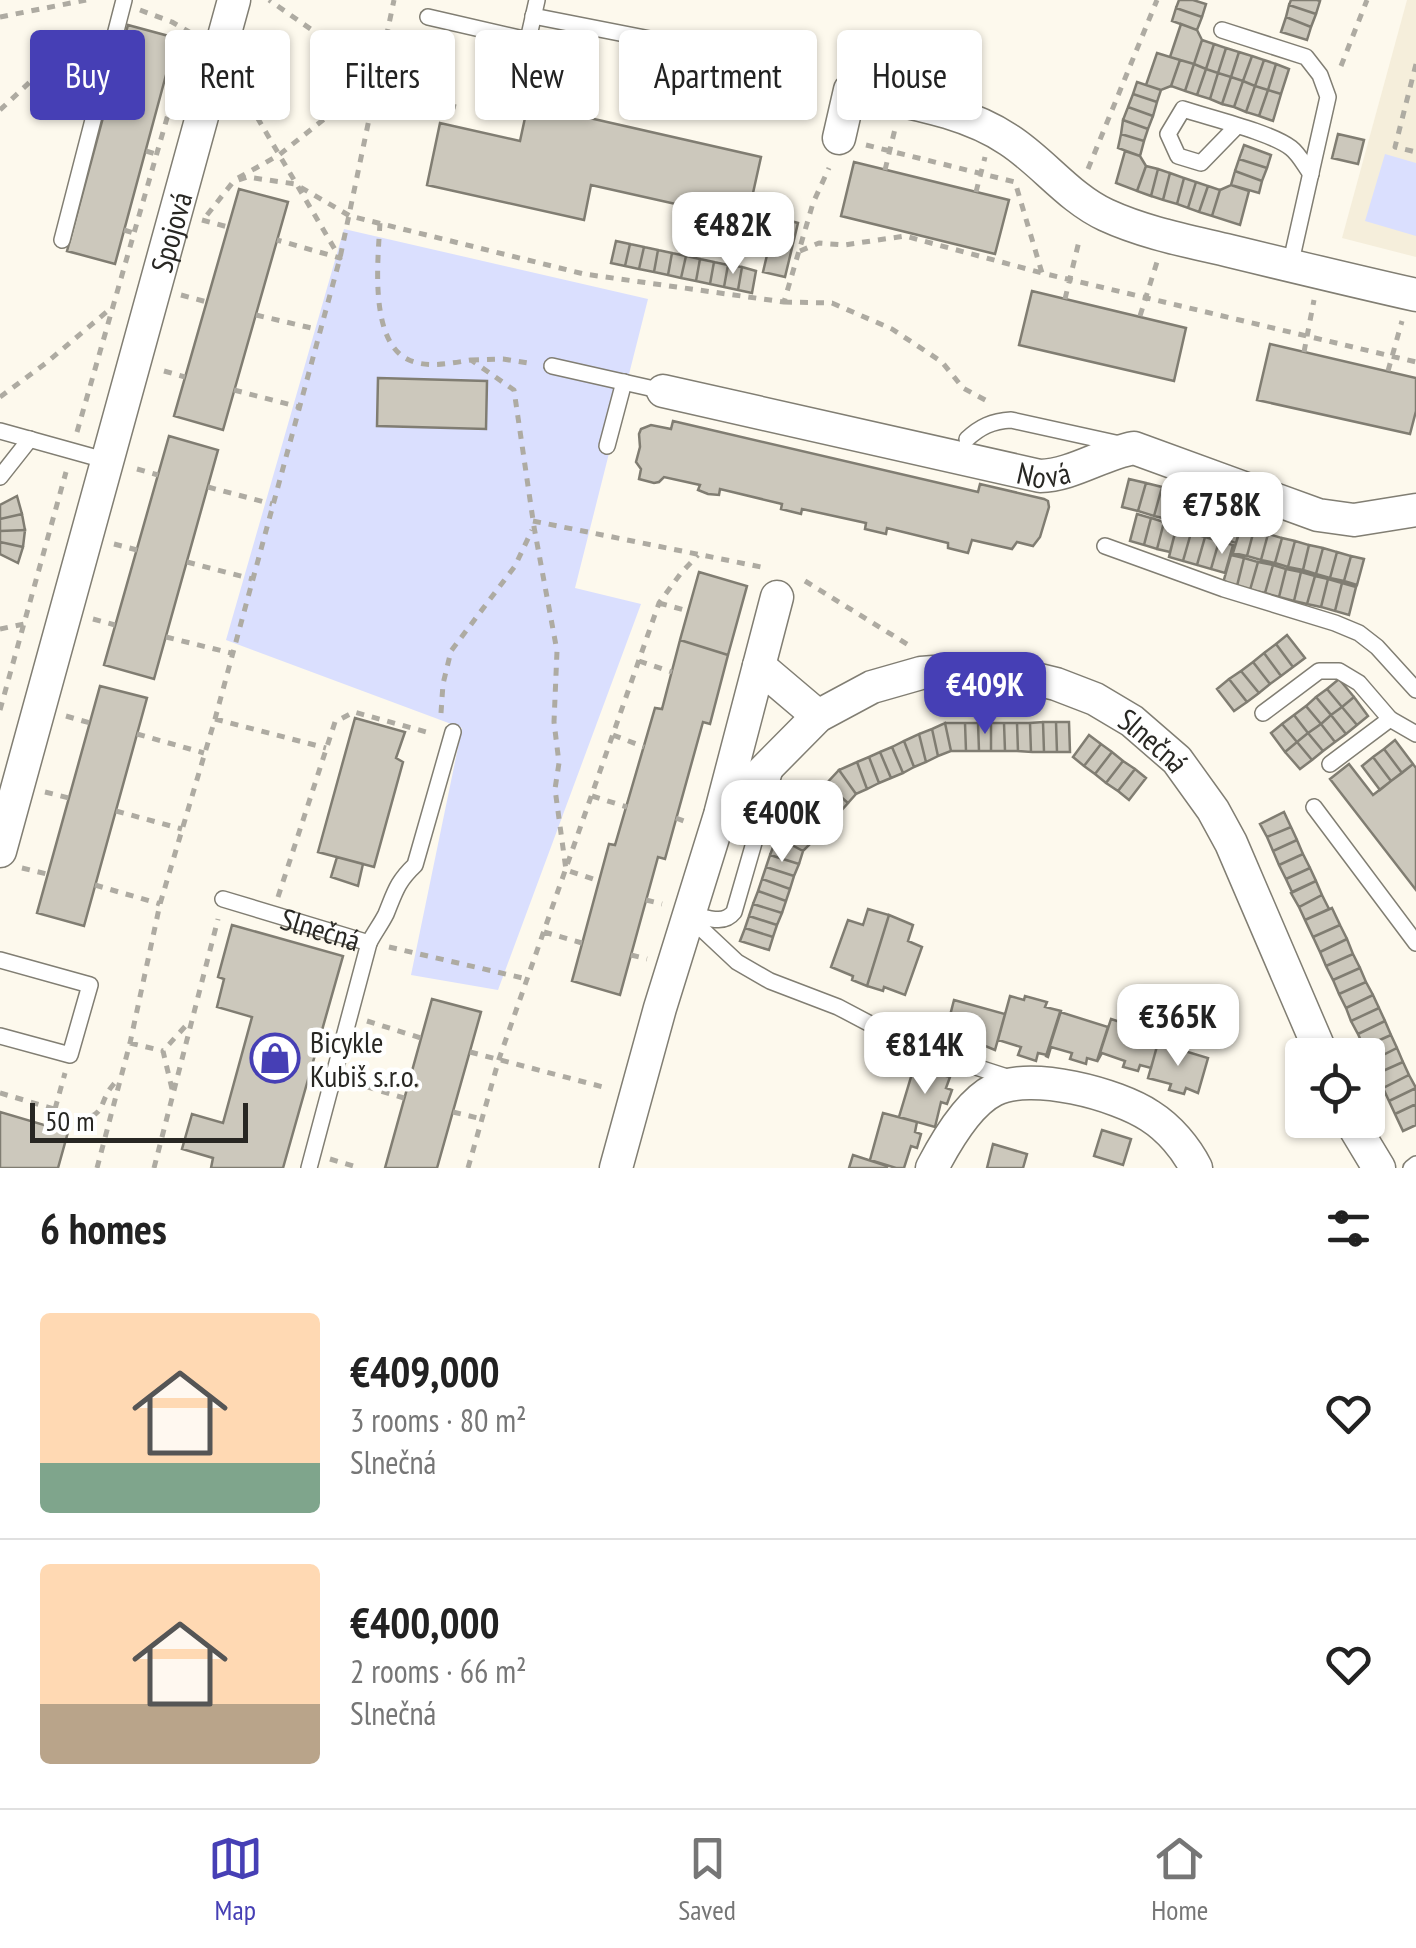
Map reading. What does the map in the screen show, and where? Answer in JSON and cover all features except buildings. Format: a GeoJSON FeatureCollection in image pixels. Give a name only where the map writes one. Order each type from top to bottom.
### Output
{"type":"FeatureCollection","features":[{"type":"Feature","properties":{"kind":"street","name":"Spojová"},"geometry":{"type":"LineString","coordinates":[[226,30],[234,0]]}},
{"type":"Feature","properties":{"kind":"street"},"geometry":{"type":"LineString","coordinates":[[843,139],[850,90],[940,110],[1008,138],[1083,201],[1124,223],[1412,294]]}},
{"type":"Feature","properties":{"kind":"street","name":"Spojová"},"geometry":{"type":"LineString","coordinates":[[0,851],[201,120]]}},
{"type":"Feature","properties":{"kind":"street","name":"Nová"},"geometry":{"type":"LineString","coordinates":[[663,391],[1040,476],[1059,475],[1113,452],[1134,448]]}},
{"type":"Feature","properties":{"kind":"street"},"geometry":{"type":"LineString","coordinates":[[1134,448],[1318,516],[1354,520],[1416,510]]}},
{"type":"Feature","properties":{"kind":"street","name":"Slnečná"},"geometry":{"type":"LineString","coordinates":[[616,1168],[660,1008],[680,911],[720,816],[784,582]]}},
{"type":"Feature","properties":{"kind":"street"},"geometry":{"type":"LineString","coordinates":[[759,666],[818,716]]}},
{"type":"Feature","properties":{"kind":"street","name":"Slnečná"},"geometry":{"type":"LineString","coordinates":[[720,816],[818,716],[872,687],[922,673],[960,670],[1008,672],[1056,684],[1095,699],[1132,721],[1177,760],[1231,843],[1315,1038]]}},
{"type":"Feature","properties":{"kind":"street"},"geometry":{"type":"LineString","coordinates":[[932,1168],[970,1110],[994,1090],[1024,1083],[1056,1083],[1122,1102],[1151,1116],[1174,1137],[1196,1168]]}},
{"type":"Feature","properties":{"kind":"street"},"geometry":{"type":"LineString","coordinates":[[1361,1138],[1379,1168]]}},
{"type":"Feature","properties":{"kind":"lane"},"geometry":{"type":"LineString","coordinates":[[62,240],[122,8]]}},
{"type":"Feature","properties":{"kind":"lane"},"geometry":{"type":"LineString","coordinates":[[428,18],[528,40],[535,8],[631,30]]}},
{"type":"Feature","properties":{"kind":"lane"},"geometry":{"type":"LineString","coordinates":[[1222,30],[1306,58],[1320,75],[1328,97],[1312,174],[1305,269]]}},
{"type":"Feature","properties":{"kind":"lane"},"geometry":{"type":"LineString","coordinates":[[1237,126],[1292,149],[1312,174]]}},
{"type":"Feature","properties":{"kind":"lane"},"geometry":{"type":"LineString","coordinates":[[552,366],[663,391]]}},
{"type":"Feature","properties":{"kind":"lane"},"geometry":{"type":"LineString","coordinates":[[608,446],[624,382]]}},
{"type":"Feature","properties":{"kind":"lane"},"geometry":{"type":"LineString","coordinates":[[966,439],[979,428],[1010,420],[1134,448]]}},
{"type":"Feature","properties":{"kind":"lane"},"geometry":{"type":"LineString","coordinates":[[0,431],[108,461]]}},
{"type":"Feature","properties":{"kind":"lane"},"geometry":{"type":"LineString","coordinates":[[0,477],[30,440]]}},
{"type":"Feature","properties":{"kind":"lane"},"geometry":{"type":"LineString","coordinates":[[1105,546],[1224,590],[1359,633],[1416,690]]}},
{"type":"Feature","properties":{"kind":"lane"},"geometry":{"type":"LineString","coordinates":[[1263,713],[1319,671],[1339,671],[1360,683],[1390,719],[1416,734]]}},
{"type":"Feature","properties":{"kind":"lane"},"geometry":{"type":"LineString","coordinates":[[1330,764],[1390,719]]}},
{"type":"Feature","properties":{"kind":"lane"},"geometry":{"type":"LineString","coordinates":[[369,942],[401,878],[415,865],[448,735]]}},
{"type":"Feature","properties":{"kind":"lane"},"geometry":{"type":"LineString","coordinates":[[680,911],[722,921],[734,912],[780,753]]}},
{"type":"Feature","properties":{"kind":"lane"},"geometry":{"type":"LineString","coordinates":[[1314,808],[1416,943]]}},
{"type":"Feature","properties":{"kind":"lane","name":"Slnečná"},"geometry":{"type":"LineString","coordinates":[[223,899],[369,942],[309,1168]]}},
{"type":"Feature","properties":{"kind":"lane"},"geometry":{"type":"LineString","coordinates":[[680,911],[738,962],[770,980],[838,1007],[914,1047],[1024,1083]]}},
{"type":"Feature","properties":{"kind":"lane"},"geometry":{"type":"LineString","coordinates":[[0,960],[90,985],[70,1056],[0,1036]]}},
{"type":"Feature","properties":{"kind":"path"},"geometry":{"type":"LineString","coordinates":[[0,18],[86,0]]}},
{"type":"Feature","properties":{"kind":"path"},"geometry":{"type":"LineString","coordinates":[[269,0],[312,30]]}},
{"type":"Feature","properties":{"kind":"path"},"geometry":{"type":"LineString","coordinates":[[388,30],[394,0]]}},
{"type":"Feature","properties":{"kind":"path"},"geometry":{"type":"LineString","coordinates":[[1065,299],[1083,201],[1157,0]]}},
{"type":"Feature","properties":{"kind":"path"},"geometry":{"type":"LineString","coordinates":[[1328,97],[1367,0]]}},
{"type":"Feature","properties":{"kind":"path"},"geometry":{"type":"LineString","coordinates":[[0,110],[87,32],[122,8],[172,22],[186,30]]}},
{"type":"Feature","properties":{"kind":"path"},"geometry":{"type":"LineString","coordinates":[[1416,64],[1395,147],[1416,152]]}},
{"type":"Feature","properties":{"kind":"path"},"geometry":{"type":"LineString","coordinates":[[0,710],[166,120]]}},
{"type":"Feature","properties":{"kind":"path"},"geometry":{"type":"LineString","coordinates":[[258,120],[340,258]]}},
{"type":"Feature","properties":{"kind":"path"},"geometry":{"type":"LineString","coordinates":[[203,220],[246,171],[278,155],[322,120]]}},
{"type":"Feature","properties":{"kind":"path"},"geometry":{"type":"LineString","coordinates":[[97,1168],[130,1043],[160,904],[215,719],[340,258],[369,120]]}},
{"type":"Feature","properties":{"kind":"path"},"geometry":{"type":"LineString","coordinates":[[784,302],[812,203],[843,139],[1016,182],[1042,273]]}},
{"type":"Feature","properties":{"kind":"path"},"geometry":{"type":"LineString","coordinates":[[146,151],[156,154]]}},
{"type":"Feature","properties":{"kind":"path"},"geometry":{"type":"LineString","coordinates":[[885,170],[887,160]]}},
{"type":"Feature","properties":{"kind":"path"},"geometry":{"type":"LineString","coordinates":[[233,182],[247,177],[295,184],[350,216],[584,274],[784,302],[832,304],[892,329],[942,362],[963,388],[1010,420]]}},
{"type":"Feature","properties":{"kind":"path"},"geometry":{"type":"LineString","coordinates":[[976,192],[979,183]]}},
{"type":"Feature","properties":{"kind":"path"},"geometry":{"type":"LineString","coordinates":[[380,223],[376,283],[381,316],[392,344],[406,359],[431,365],[503,359],[552,366]]}},
{"type":"Feature","properties":{"kind":"path"},"geometry":{"type":"LineString","coordinates":[[124,230],[134,233]]}},
{"type":"Feature","properties":{"kind":"path"},"geometry":{"type":"LineString","coordinates":[[1140,316],[1166,235]]}},
{"type":"Feature","properties":{"kind":"path"},"geometry":{"type":"LineString","coordinates":[[800,251],[819,242],[844,245],[905,236],[1070,281],[1416,362]]}},
{"type":"Feature","properties":{"kind":"path"},"geometry":{"type":"LineString","coordinates":[[277,240],[340,258]]}},
{"type":"Feature","properties":{"kind":"path"},"geometry":{"type":"LineString","coordinates":[[1304,352],[1305,269]]}},
{"type":"Feature","properties":{"kind":"path"},"geometry":{"type":"LineString","coordinates":[[0,397],[112,307],[155,288]]}},
{"type":"Feature","properties":{"kind":"path"},"geometry":{"type":"LineString","coordinates":[[1388,371],[1412,294]]}},
{"type":"Feature","properties":{"kind":"path"},"geometry":{"type":"LineString","coordinates":[[256,315],[320,330]]}},
{"type":"Feature","properties":{"kind":"path"},"geometry":{"type":"LineString","coordinates":[[471,360],[514,390],[556,651],[554,722],[559,763],[555,789],[566,870]]}},
{"type":"Feature","properties":{"kind":"path"},"geometry":{"type":"LineString","coordinates":[[234,390],[299,408]]}},
{"type":"Feature","properties":{"kind":"path"},"geometry":{"type":"LineString","coordinates":[[208,487],[272,504]]}},
{"type":"Feature","properties":{"kind":"path"},"geometry":{"type":"LineString","coordinates":[[534,524],[698,555],[784,582],[912,647]]}},
{"type":"Feature","properties":{"kind":"path"},"geometry":{"type":"LineString","coordinates":[[273,914],[334,722],[354,712],[448,735],[443,684],[451,651],[516,566],[534,524]]}},
{"type":"Feature","properties":{"kind":"path"},"geometry":{"type":"LineString","coordinates":[[468,1168],[499,1059],[660,602],[698,555]]}},
{"type":"Feature","properties":{"kind":"path"},"geometry":{"type":"LineString","coordinates":[[186,562],[252,578]]}},
{"type":"Feature","properties":{"kind":"path"},"geometry":{"type":"LineString","coordinates":[[660,602],[688,611]]}},
{"type":"Feature","properties":{"kind":"path"},"geometry":{"type":"LineString","coordinates":[[0,630],[24,624]]}},
{"type":"Feature","properties":{"kind":"path"},"geometry":{"type":"LineString","coordinates":[[166,637],[231,654]]}},
{"type":"Feature","properties":{"kind":"path"},"geometry":{"type":"LineString","coordinates":[[639,661],[672,672]]}},
{"type":"Feature","properties":{"kind":"path"},"geometry":{"type":"LineString","coordinates":[[215,719],[326,748]]}},
{"type":"Feature","properties":{"kind":"path"},"geometry":{"type":"LineString","coordinates":[[137,734],[204,753]]}},
{"type":"Feature","properties":{"kind":"path"},"geometry":{"type":"LineString","coordinates":[[613,736],[644,748]]}},
{"type":"Feature","properties":{"kind":"path"},"geometry":{"type":"LineString","coordinates":[[592,796],[627,807]]}},
{"type":"Feature","properties":{"kind":"path"},"geometry":{"type":"LineString","coordinates":[[116,811],[182,829]]}},
{"type":"Feature","properties":{"kind":"path"},"geometry":{"type":"LineString","coordinates":[[676,818],[686,822]]}},
{"type":"Feature","properties":{"kind":"path"},"geometry":{"type":"LineString","coordinates":[[566,870],[599,882]]}},
{"type":"Feature","properties":{"kind":"path"},"geometry":{"type":"LineString","coordinates":[[95,886],[160,904]]}},
{"type":"Feature","properties":{"kind":"path"},"geometry":{"type":"LineString","coordinates":[[154,1168],[223,899]]}},
{"type":"Feature","properties":{"kind":"path"},"geometry":{"type":"LineString","coordinates":[[646,900],[680,911]]}},
{"type":"Feature","properties":{"kind":"path"},"geometry":{"type":"LineString","coordinates":[[544,932],[582,942]]}},
{"type":"Feature","properties":{"kind":"path"},"geometry":{"type":"LineString","coordinates":[[390,947],[527,979]]}},
{"type":"Feature","properties":{"kind":"path"},"geometry":{"type":"LineString","coordinates":[[631,954],[645,959]]}},
{"type":"Feature","properties":{"kind":"path"},"geometry":{"type":"LineString","coordinates":[[350,1016],[421,1038]]}},
{"type":"Feature","properties":{"kind":"path"},"geometry":{"type":"LineString","coordinates":[[163,1051],[192,1019]]}},
{"type":"Feature","properties":{"kind":"path"},"geometry":{"type":"LineString","coordinates":[[130,1043],[163,1051]]}},
{"type":"Feature","properties":{"kind":"path"},"geometry":{"type":"LineString","coordinates":[[163,1051],[173,1093]]}},
{"type":"Feature","properties":{"kind":"path"},"geometry":{"type":"LineString","coordinates":[[470,1052],[637,1096]]}},
{"type":"Feature","properties":{"kind":"path"},"geometry":{"type":"LineString","coordinates":[[55,1109],[70,1056]]}},
{"type":"Feature","properties":{"kind":"path"},"geometry":{"type":"LineString","coordinates":[[0,1093],[85,1118],[102,1111],[108,1092],[121,1076]]}},
{"type":"Feature","properties":{"kind":"path"},"geometry":{"type":"LineString","coordinates":[[334,1076],[404,1098]]}},
{"type":"Feature","properties":{"kind":"path"},"geometry":{"type":"LineString","coordinates":[[453,1112],[482,1118]]}},
{"type":"Feature","properties":{"kind":"shaded area"},"geometry":{"type":"Polygon","coordinates":[[[1407,0],[1416,0],[1416,257],[1342,238],[1407,0]]]}},
{"type":"Feature","properties":{"kind":"shaded area"},"geometry":{"type":"Polygon","coordinates":[[[1385,154],[1416,163],[1416,236],[1365,221],[1385,154]]]}},
{"type":"Feature","properties":{"kind":"shaded area"},"geometry":{"type":"Polygon","coordinates":[[[344,229],[648,299],[575,588],[641,604],[498,990],[411,975],[462,728],[226,640],[344,229]]]}},
{"type":"Feature","properties":{"kind":"place","name":"Bicykle Kubiš s.r.o."},"geometry":{"type":"Point","coordinates":[275,1058]}}]}
